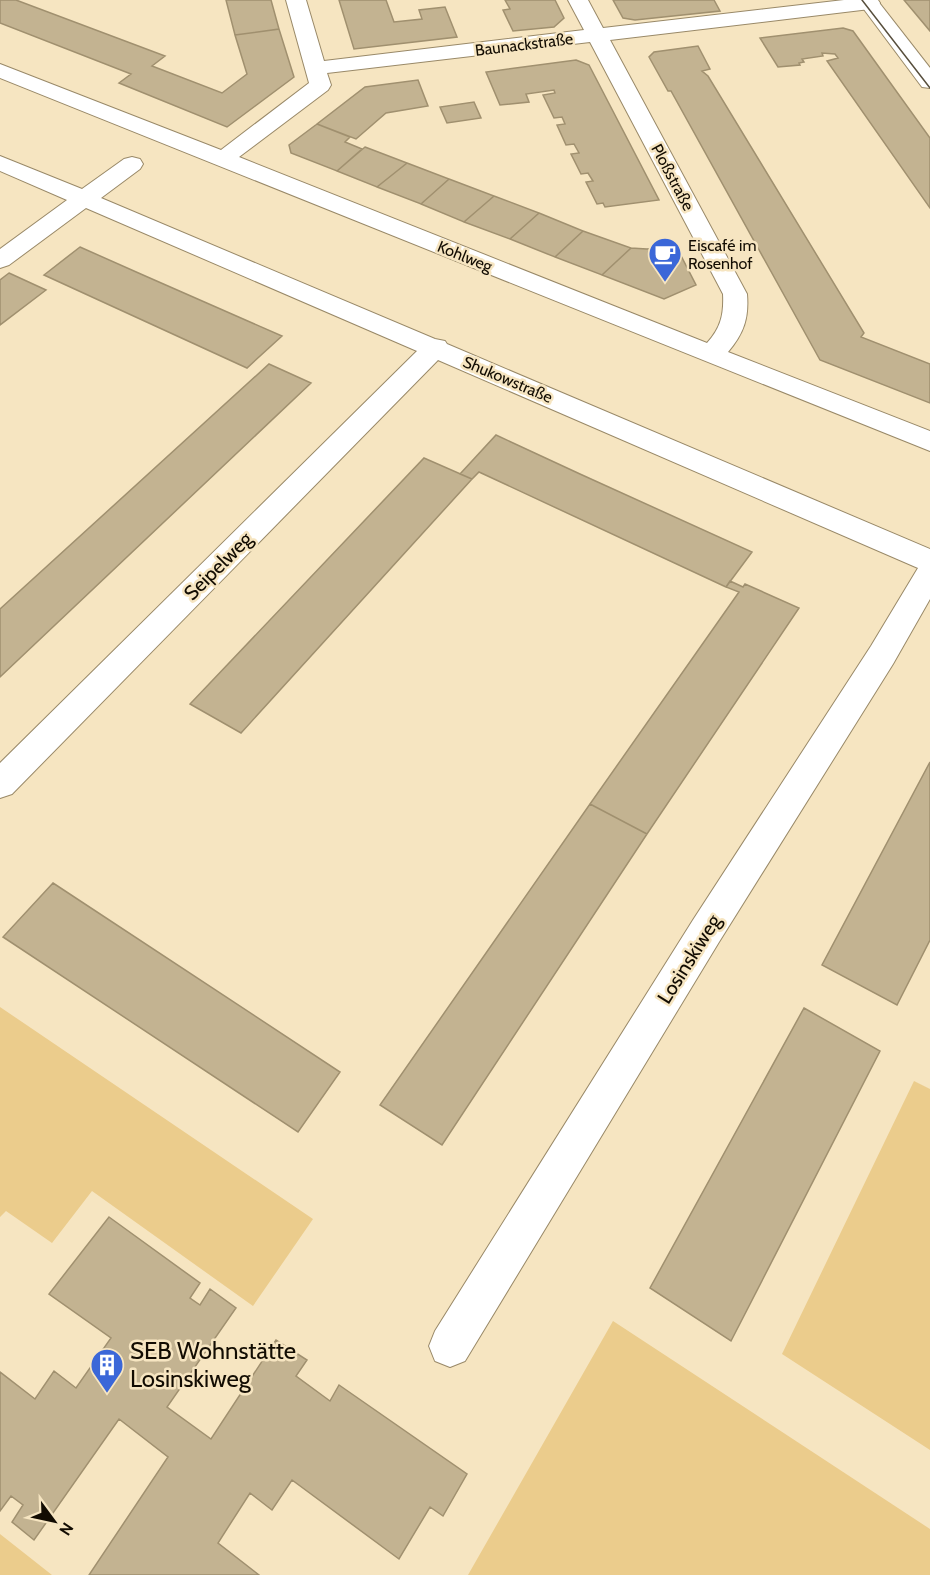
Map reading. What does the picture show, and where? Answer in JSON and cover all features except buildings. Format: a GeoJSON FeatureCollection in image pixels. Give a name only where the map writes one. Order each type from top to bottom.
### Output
{"type":"FeatureCollection","features":[{"type":"Feature","properties":{"kind":"street"},"geometry":{"type":"LineString","coordinates":[[223,159],[320,85],[296,0]]}},
{"type":"Feature","properties":{"kind":"street","name":"Ploßstraße"},"geometry":{"type":"LineString","coordinates":[[578,0],[735,294],[737,315],[728,337],[711,355]]}},
{"type":"Feature","properties":{"kind":"street"},"geometry":{"type":"LineString","coordinates":[[868,2],[930,82]]}},
{"type":"Feature","properties":{"kind":"street","name":"Baunackstraße"},"geometry":{"type":"LineString","coordinates":[[316,68],[868,2]]}},
{"type":"Feature","properties":{"kind":"street","name":"Kohlweg"},"geometry":{"type":"LineString","coordinates":[[0,70],[930,442]]}},
{"type":"Feature","properties":{"kind":"street","name":"Shukowstraße"},"geometry":{"type":"LineString","coordinates":[[0,163],[436,347],[930,561]]}},
{"type":"Feature","properties":{"kind":"street"},"geometry":{"type":"LineString","coordinates":[[0,260],[132,164]]}},
{"type":"Feature","properties":{"kind":"street","name":"Seipelweg"},"geometry":{"type":"LineString","coordinates":[[0,784],[436,347]]}},
{"type":"Feature","properties":{"kind":"street","name":"Losinskiweg"},"geometry":{"type":"LineString","coordinates":[[450,1346],[706,932],[882,655],[930,573]]}},
{"type":"Feature","properties":{"kind":"shaded area"},"geometry":{"type":"Polygon","coordinates":[[[0,1007],[313,1219],[253,1306],[92,1191],[52,1243],[6,1211],[0,1217],[0,1007]]]}},
{"type":"Feature","properties":{"kind":"shaded area"},"geometry":{"type":"Polygon","coordinates":[[[914,1081],[930,1089],[930,1450],[782,1354],[914,1081]]]}},
{"type":"Feature","properties":{"kind":"shaded area"},"geometry":{"type":"Polygon","coordinates":[[[613,1321],[930,1529],[930,1575],[468,1575],[613,1321]]]}},
{"type":"Feature","properties":{"kind":"shaded area"},"geometry":{"type":"Polygon","coordinates":[[[0,1534],[52,1575],[0,1575],[0,1534]]]}},
{"type":"Feature","properties":{"kind":"tram line"},"geometry":{"type":"LineString","coordinates":[[862,0],[930,88]]}},
{"type":"Feature","properties":{"kind":"place","name":"Eiscafé im Rosenhof"},"geometry":{"type":"Point","coordinates":[665,283]}},
{"type":"Feature","properties":{"kind":"place","name":"SEB Wohnstätte Losinskiweg"},"geometry":{"type":"Point","coordinates":[107,1394]}}]}
